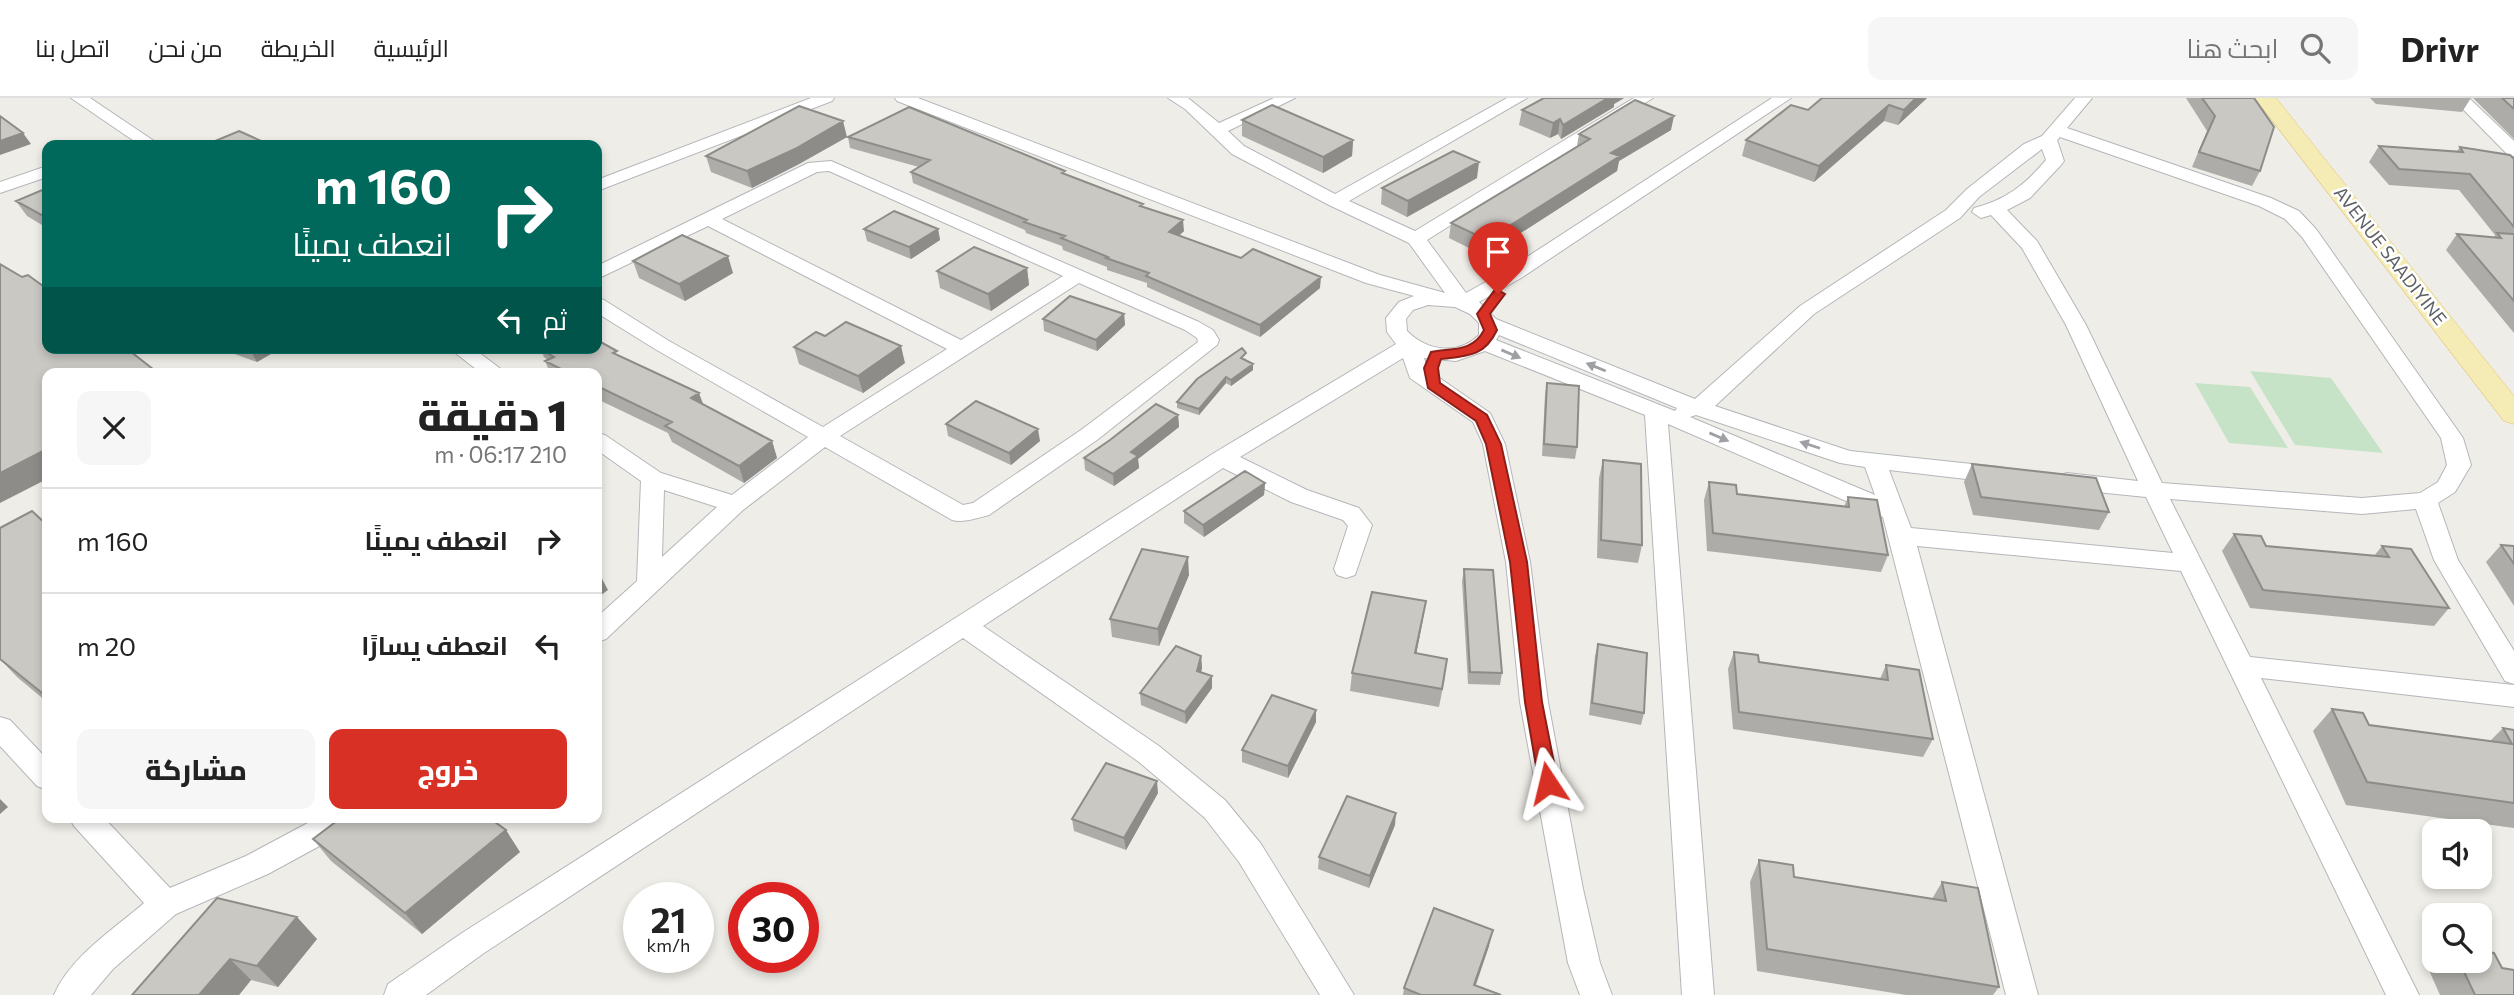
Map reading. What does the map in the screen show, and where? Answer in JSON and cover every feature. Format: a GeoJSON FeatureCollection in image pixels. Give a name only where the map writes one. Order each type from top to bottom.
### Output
{"type":"FeatureCollection","features":[{"type":"Feature","properties":{"kind":"main road","name":"AVENUE SAADIYINE"},"geometry":{"type":"LineString","coordinates":[[2265,98],[2514,415]]}},
{"type":"Feature","properties":{"kind":"street"},"geometry":{"type":"LineString","coordinates":[[79,98],[143,140]]}},
{"type":"Feature","properties":{"kind":"street"},"geometry":{"type":"LineString","coordinates":[[602,184],[826,98]]}},
{"type":"Feature","properties":{"kind":"street"},"geometry":{"type":"LineString","coordinates":[[903,98],[1373,279],[1457,301]]}},
{"type":"Feature","properties":{"kind":"street"},"geometry":{"type":"LineString","coordinates":[[1176,98],[1191,106],[1238,150],[1335,201],[1416,239],[1457,301],[1486,326],[1664,415],[1898,524],[2190,563]]}},
{"type":"Feature","properties":{"kind":"street"},"geometry":{"type":"LineString","coordinates":[[1217,130],[1287,98]]}},
{"type":"Feature","properties":{"kind":"street"},"geometry":{"type":"LineString","coordinates":[[1335,201],[1519,98]]}},
{"type":"Feature","properties":{"kind":"street"},"geometry":{"type":"LineString","coordinates":[[1416,239],[1645,98]]}},
{"type":"Feature","properties":{"kind":"street"},"geometry":{"type":"LineString","coordinates":[[1402,335],[1400,312],[1416,302],[1457,301],[1514,274],[1783,98]]}},
{"type":"Feature","properties":{"kind":"street"},"geometry":{"type":"LineString","coordinates":[[1664,415],[1705,402],[1807,310],[1953,214],[1972,193],[2030,148],[2052,135],[2084,98]]}},
{"type":"Feature","properties":{"kind":"street"},"geometry":{"type":"LineString","coordinates":[[2460,98],[2514,151]]}},
{"type":"Feature","properties":{"kind":"street"},"geometry":{"type":"LineString","coordinates":[[1486,326],[1695,407],[1848,458],[1875,463],[2154,490],[2362,506],[2425,500],[2447,487],[2459,465],[2452,438],[2309,233],[2292,215],[2228,188],[2052,135]]}},
{"type":"Feature","properties":{"kind":"street"},"geometry":{"type":"LineString","coordinates":[[1953,214],[1995,209],[2020,199],[2055,161],[2052,135]]}},
{"type":"Feature","properties":{"kind":"street"},"geometry":{"type":"LineString","coordinates":[[602,271],[814,167],[831,166],[1192,326],[1206,334],[1209,340],[1207,345],[1089,435],[981,509],[960,514],[945,508],[602,307]]}},
{"type":"Feature","properties":{"kind":"street"},"geometry":{"type":"LineString","coordinates":[[0,188],[42,173]]}},
{"type":"Feature","properties":{"kind":"street"},"geometry":{"type":"LineString","coordinates":[[1995,209],[2030,245],[2070,314],[2403,995]]}},
{"type":"Feature","properties":{"kind":"street"},"geometry":{"type":"LineString","coordinates":[[708,219],[962,349]]}},
{"type":"Feature","properties":{"kind":"street"},"geometry":{"type":"LineString","coordinates":[[1402,335],[1440,354],[1466,352],[1486,326],[1514,274]]}},
{"type":"Feature","properties":{"kind":"street"},"geometry":{"type":"LineString","coordinates":[[602,627],[735,504],[823,437],[1077,276]]}},
{"type":"Feature","properties":{"kind":"street"},"geometry":{"type":"LineString","coordinates":[[1373,279],[1390,303],[1418,373],[1482,418],[1494,444],[1518,562],[1534,702],[1568,889],[1584,962],[1596,995]]}},
{"type":"Feature","properties":{"kind":"street"},"geometry":{"type":"LineString","coordinates":[[400,995],[473,943],[1222,458],[1402,335]]}},
{"type":"Feature","properties":{"kind":"street"},"geometry":{"type":"LineString","coordinates":[[468,354],[489,368]]}},
{"type":"Feature","properties":{"kind":"street"},"geometry":{"type":"LineString","coordinates":[[1433,385],[1433,360],[1440,354]]}},
{"type":"Feature","properties":{"kind":"street"},"geometry":{"type":"LineString","coordinates":[[1664,415],[1698,995]]}},
{"type":"Feature","properties":{"kind":"street"},"geometry":{"type":"LineString","coordinates":[[602,443],[653,478],[735,504]]}},
{"type":"Feature","properties":{"kind":"street"},"geometry":{"type":"LineString","coordinates":[[1222,458],[1299,496],[1351,514],[1360,525],[1346,569]]}},
{"type":"Feature","properties":{"kind":"street"},"geometry":{"type":"LineString","coordinates":[[1875,463],[1898,524],[2022,995]]}},
{"type":"Feature","properties":{"kind":"street"},"geometry":{"type":"LineString","coordinates":[[649,583],[653,478]]}},
{"type":"Feature","properties":{"kind":"street"},"geometry":{"type":"LineString","coordinates":[[2425,500],[2446,560],[2514,674]]}},
{"type":"Feature","properties":{"kind":"street"},"geometry":{"type":"LineString","coordinates":[[964,625],[1149,754],[1215,809],[1250,853],[1338,995]]}},
{"type":"Feature","properties":{"kind":"street"},"geometry":{"type":"LineString","coordinates":[[2241,666],[2514,696]]}},
{"type":"Feature","properties":{"kind":"street"},"geometry":{"type":"LineString","coordinates":[[0,728],[42,774]]}},
{"type":"Feature","properties":{"kind":"street"},"geometry":{"type":"LineString","coordinates":[[90,823],[165,904]]}},
{"type":"Feature","properties":{"kind":"street"},"geometry":{"type":"LineString","coordinates":[[70,995],[102,959],[165,904],[257,865],[335,823]]}},
{"type":"Feature","properties":{"kind":"green space"},"geometry":{"type":"Polygon","coordinates":[[[2250,371],[2331,378],[2383,453],[2295,445],[2250,371]]]}},
{"type":"Feature","properties":{"kind":"green space"},"geometry":{"type":"Polygon","coordinates":[[[2195,383],[2250,387],[2288,448],[2229,443],[2195,383]]]}},
{"type":"Feature","properties":{"kind":"building"},"geometry":{"type":"Polygon","coordinates":[[[1544,98],[1608,98],[1563,125],[1560,119],[1553,123],[1522,110],[1544,98]]]}},
{"type":"Feature","properties":{"kind":"building"},"geometry":{"type":"Polygon","coordinates":[[[1822,98],[1916,98],[1904,110],[1889,105],[1819,166],[1746,140],[1791,105],[1808,110],[1822,98]]]}},
{"type":"Feature","properties":{"kind":"building"},"geometry":{"type":"Polygon","coordinates":[[[2202,98],[2254,98],[2274,127],[2260,171],[2199,152],[2215,116],[2202,98]]]}},
{"type":"Feature","properties":{"kind":"building"},"geometry":{"type":"Polygon","coordinates":[[[2502,98],[2514,98],[2514,109],[2502,98]]]}},
{"type":"Feature","properties":{"kind":"building"},"geometry":{"type":"Polygon","coordinates":[[[1635,100],[1674,116],[1611,153],[1620,156],[1487,240],[1451,223],[1590,139],[1579,134],[1635,100]]]}},
{"type":"Feature","properties":{"kind":"building"},"geometry":{"type":"Polygon","coordinates":[[[1272,105],[1353,140],[1323,157],[1242,120],[1272,105]]]}},
{"type":"Feature","properties":{"kind":"building"},"geometry":{"type":"Polygon","coordinates":[[[799,106],[843,121],[795,149],[747,171],[706,156],[799,106]]]}},
{"type":"Feature","properties":{"kind":"building"},"geometry":{"type":"Polygon","coordinates":[[[909,107],[1065,171],[1062,173],[1143,204],[1140,206],[1183,220],[1169,232],[1241,258],[1253,249],[1321,277],[1260,325],[1146,276],[1149,273],[1061,238],[1065,236],[1024,222],[1027,220],[911,172],[930,160],[848,137],[909,107]]]}},
{"type":"Feature","properties":{"kind":"building"},"geometry":{"type":"Polygon","coordinates":[[[0,116],[23,133],[0,141],[0,116]]]}},
{"type":"Feature","properties":{"kind":"building"},"geometry":{"type":"Polygon","coordinates":[[[239,131],[259,140],[218,140],[239,131]]]}},
{"type":"Feature","properties":{"kind":"building"},"geometry":{"type":"Polygon","coordinates":[[[2379,146],[2463,152],[2460,147],[2510,155],[2514,159],[2514,227],[2470,174],[2399,169],[2379,146]]]}},
{"type":"Feature","properties":{"kind":"building"},"geometry":{"type":"Polygon","coordinates":[[[1453,151],[1479,162],[1408,201],[1382,188],[1453,151]]]}},
{"type":"Feature","properties":{"kind":"building"},"geometry":{"type":"Polygon","coordinates":[[[42,190],[42,215],[16,201],[42,190]]]}},
{"type":"Feature","properties":{"kind":"building"},"geometry":{"type":"Polygon","coordinates":[[[894,211],[938,229],[909,247],[864,229],[894,211]]]}},
{"type":"Feature","properties":{"kind":"building"},"geometry":{"type":"Polygon","coordinates":[[[2497,233],[2514,234],[2514,301],[2457,234],[2501,238],[2497,233]]]}},
{"type":"Feature","properties":{"kind":"building"},"geometry":{"type":"Polygon","coordinates":[[[682,235],[728,256],[679,284],[633,261],[682,235]]]}},
{"type":"Feature","properties":{"kind":"building"},"geometry":{"type":"Polygon","coordinates":[[[974,247],[1027,268],[988,294],[937,271],[974,247]]]}},
{"type":"Feature","properties":{"kind":"building"},"geometry":{"type":"Polygon","coordinates":[[[0,264],[22,277],[28,275],[42,285],[42,354],[134,354],[152,368],[42,368],[42,452],[0,473],[0,264]]]}},
{"type":"Feature","properties":{"kind":"building"},"geometry":{"type":"Polygon","coordinates":[[[1070,296],[1124,314],[1096,340],[1043,319],[1070,296]]]}},
{"type":"Feature","properties":{"kind":"building"},"geometry":{"type":"Polygon","coordinates":[[[846,322],[901,346],[858,376],[794,347],[816,332],[825,336],[846,322]]]}},
{"type":"Feature","properties":{"kind":"building"},"geometry":{"type":"Polygon","coordinates":[[[602,343],[617,351],[613,353],[699,393],[691,398],[772,441],[739,466],[665,426],[672,422],[602,388],[602,368],[559,368],[545,361],[554,357],[549,354],[602,354],[602,343]]]}},
{"type":"Feature","properties":{"kind":"building"},"geometry":{"type":"Polygon","coordinates":[[[1242,348],[1246,353],[1241,358],[1253,364],[1231,380],[1226,377],[1199,409],[1177,402],[1197,379],[1242,348]]]}},
{"type":"Feature","properties":{"kind":"building"},"geometry":{"type":"Polygon","coordinates":[[[1547,383],[1579,386],[1577,447],[1544,444],[1547,383]]]}},
{"type":"Feature","properties":{"kind":"building"},"geometry":{"type":"Polygon","coordinates":[[[976,401],[1038,429],[1009,453],[946,424],[976,401]]]}},
{"type":"Feature","properties":{"kind":"building"},"geometry":{"type":"Polygon","coordinates":[[[1156,404],[1178,415],[1131,452],[1138,456],[1113,474],[1084,458],[1110,440],[1156,404]]]}},
{"type":"Feature","properties":{"kind":"building"},"geometry":{"type":"Polygon","coordinates":[[[1603,460],[1641,464],[1642,545],[1601,540],[1603,460]]]}},
{"type":"Feature","properties":{"kind":"building"},"geometry":{"type":"Polygon","coordinates":[[[1972,464],[2096,478],[2109,512],[1981,497],[1972,464]]]}},
{"type":"Feature","properties":{"kind":"building"},"geometry":{"type":"Polygon","coordinates":[[[1245,471],[1265,483],[1203,525],[1184,511],[1245,471]]]}},
{"type":"Feature","properties":{"kind":"building"},"geometry":{"type":"Polygon","coordinates":[[[1709,482],[1736,485],[1737,494],[1849,507],[1848,497],[1877,500],[1888,555],[1713,533],[1709,482]]]}},
{"type":"Feature","properties":{"kind":"building"},"geometry":{"type":"Polygon","coordinates":[[[32,511],[42,520],[42,693],[0,659],[0,528],[32,511]]]}},
{"type":"Feature","properties":{"kind":"building"},"geometry":{"type":"Polygon","coordinates":[[[2234,534],[2261,536],[2266,546],[2389,557],[2382,546],[2411,549],[2449,608],[2263,590],[2234,534]]]}},
{"type":"Feature","properties":{"kind":"building"},"geometry":{"type":"Polygon","coordinates":[[[2501,545],[2514,546],[2514,564],[2501,545]]]}},
{"type":"Feature","properties":{"kind":"building"},"geometry":{"type":"Polygon","coordinates":[[[1142,549],[1188,557],[1158,629],[1110,619],[1142,549]]]}},
{"type":"Feature","properties":{"kind":"building"},"geometry":{"type":"Polygon","coordinates":[[[1464,569],[1493,570],[1502,673],[1470,672],[1464,569]]]}},
{"type":"Feature","properties":{"kind":"building"},"geometry":{"type":"Polygon","coordinates":[[[1372,592],[1426,601],[1415,653],[1447,659],[1442,689],[1352,673],[1372,592]]]}},
{"type":"Feature","properties":{"kind":"building"},"geometry":{"type":"Polygon","coordinates":[[[1598,644],[1647,653],[1644,713],[1592,703],[1598,644]]]}},
{"type":"Feature","properties":{"kind":"building"},"geometry":{"type":"Polygon","coordinates":[[[1176,646],[1201,656],[1197,671],[1212,676],[1185,712],[1140,693],[1176,646]]]}},
{"type":"Feature","properties":{"kind":"building"},"geometry":{"type":"Polygon","coordinates":[[[1734,652],[1758,655],[1759,662],[1888,680],[1886,665],[1919,670],[1933,739],[1739,712],[1734,652]]]}},
{"type":"Feature","properties":{"kind":"building"},"geometry":{"type":"Polygon","coordinates":[[[1272,695],[1316,710],[1288,766],[1242,750],[1272,695]]]}},
{"type":"Feature","properties":{"kind":"building"},"geometry":{"type":"Polygon","coordinates":[[[2332,709],[2363,713],[2369,725],[2512,744],[2503,728],[2514,730],[2514,803],[2367,782],[2332,709]]]}},
{"type":"Feature","properties":{"kind":"building"},"geometry":{"type":"Polygon","coordinates":[[[1106,763],[1157,781],[1124,838],[1072,819],[1106,763]]]}},
{"type":"Feature","properties":{"kind":"building"},"geometry":{"type":"Polygon","coordinates":[[[1347,796],[1396,813],[1370,876],[1319,857],[1347,796]]]}},
{"type":"Feature","properties":{"kind":"building"},"geometry":{"type":"Polygon","coordinates":[[[334,823],[496,823],[506,830],[405,913],[313,839],[334,823]]]}},
{"type":"Feature","properties":{"kind":"building"},"geometry":{"type":"Polygon","coordinates":[[[1759,860],[1793,865],[1794,877],[1946,901],[1942,882],[1978,888],[1999,987],[1767,949],[1759,860]]]}},
{"type":"Feature","properties":{"kind":"building"},"geometry":{"type":"Polygon","coordinates":[[[217,898],[297,917],[257,966],[230,959],[199,995],[132,995],[217,898]]]}},
{"type":"Feature","properties":{"kind":"building"},"geometry":{"type":"Polygon","coordinates":[[[1434,908],[1493,930],[1474,985],[1501,995],[1421,995],[1404,988],[1434,908]]]}},
{"type":"Feature","properties":{"kind":"building"},"geometry":{"type":"Polygon","coordinates":[[[2492,953],[2502,968],[2514,970],[2514,995],[2475,995],[2465,973],[2492,973],[2492,953]]]}},
{"type":"Feature","properties":{"kind":"route"},"geometry":{"type":"LineString","coordinates":[[1498,294],[1483,314],[1491,330],[1484,343],[1466,352],[1436,355],[1431,368],[1433,385],[1482,418],[1490,430],[1494,444],[1518,562],[1534,702],[1548,783]]}}]}
